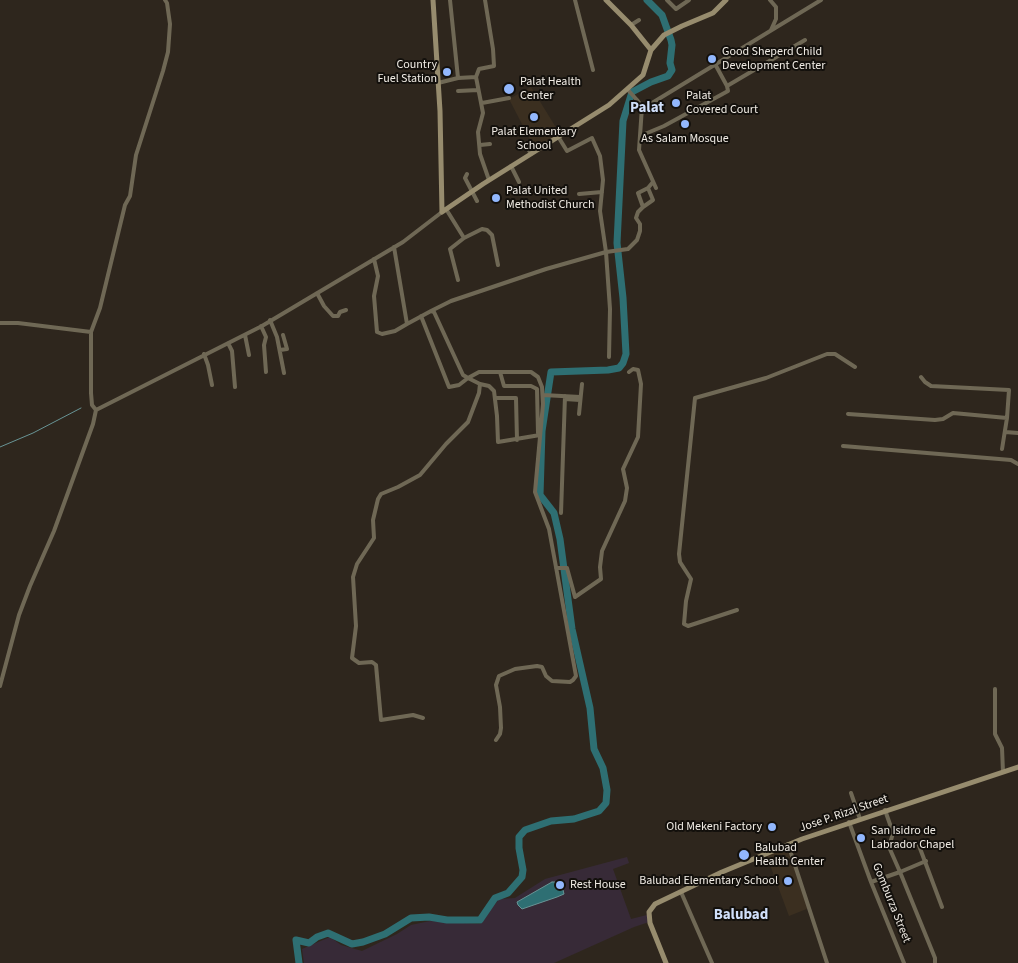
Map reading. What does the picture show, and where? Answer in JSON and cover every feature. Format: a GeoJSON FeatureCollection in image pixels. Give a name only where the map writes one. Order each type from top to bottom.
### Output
{"type":"FeatureCollection","features":[{"type":"Feature","properties":{"kind":"street"},"geometry":{"type":"LineString","coordinates":[[96,410],[92,405],[91,393],[91,332],[100,308],[125,205],[130,196],[136,155],[168,52],[170,24],[165,0]]}},
{"type":"Feature","properties":{"kind":"street"},"geometry":{"type":"LineString","coordinates":[[433,0],[444,210],[464,238]]}},
{"type":"Feature","properties":{"kind":"street"},"geometry":{"type":"LineString","coordinates":[[450,0],[458,78]]}},
{"type":"Feature","properties":{"kind":"street"},"geometry":{"type":"LineString","coordinates":[[485,0],[494,66],[479,69],[476,77],[482,103],[483,118],[478,132],[480,154],[489,180]]}},
{"type":"Feature","properties":{"kind":"street"},"geometry":{"type":"LineString","coordinates":[[575,0],[593,70]]}},
{"type":"Feature","properties":{"kind":"street"},"geometry":{"type":"LineString","coordinates":[[606,0],[652,50]]}},
{"type":"Feature","properties":{"kind":"street"},"geometry":{"type":"LineString","coordinates":[[668,0],[676,10],[689,0]]}},
{"type":"Feature","properties":{"kind":"street"},"geometry":{"type":"LineString","coordinates":[[96,410],[245,335],[317,293],[394,247],[489,180],[631,93],[643,76],[652,50],[670,32],[713,13],[726,0]]}},
{"type":"Feature","properties":{"kind":"street"},"geometry":{"type":"LineString","coordinates":[[770,0],[776,8],[776,20],[771,30]]}},
{"type":"Feature","properties":{"kind":"street"},"geometry":{"type":"LineString","coordinates":[[642,107],[652,103],[821,0]]}},
{"type":"Feature","properties":{"kind":"street"},"geometry":{"type":"LineString","coordinates":[[631,26],[639,20]]}},
{"type":"Feature","properties":{"kind":"street"},"geometry":{"type":"LineString","coordinates":[[727,86],[805,40]]}},
{"type":"Feature","properties":{"kind":"street"},"geometry":{"type":"LineString","coordinates":[[640,136],[728,91],[715,64]]}},
{"type":"Feature","properties":{"kind":"street"},"geometry":{"type":"LineString","coordinates":[[438,83],[458,78],[476,77]]}},
{"type":"Feature","properties":{"kind":"street"},"geometry":{"type":"LineString","coordinates":[[458,91],[478,90]]}},
{"type":"Feature","properties":{"kind":"street"},"geometry":{"type":"LineString","coordinates":[[631,93],[642,107],[640,152],[656,188]]}},
{"type":"Feature","properties":{"kind":"street"},"geometry":{"type":"LineString","coordinates":[[482,103],[509,98]]}},
{"type":"Feature","properties":{"kind":"street"},"geometry":{"type":"LineString","coordinates":[[558,138],[567,151],[591,138],[594,140],[602,168],[603,180],[600,211],[606,252],[610,309],[609,357]]}},
{"type":"Feature","properties":{"kind":"street"},"geometry":{"type":"LineString","coordinates":[[525,143],[531,154]]}},
{"type":"Feature","properties":{"kind":"street"},"geometry":{"type":"LineString","coordinates":[[480,145],[490,144]]}},
{"type":"Feature","properties":{"kind":"street"},"geometry":{"type":"LineString","coordinates":[[511,166],[519,182]]}},
{"type":"Feature","properties":{"kind":"street"},"geometry":{"type":"LineString","coordinates":[[467,174],[465,178],[477,201]]}},
{"type":"Feature","properties":{"kind":"street"},"geometry":{"type":"LineString","coordinates":[[643,207],[638,193],[648,188],[653,182]]}},
{"type":"Feature","properties":{"kind":"street"},"geometry":{"type":"LineString","coordinates":[[374,259],[378,276],[374,296],[377,332],[382,334],[396,331],[451,301],[546,269],[606,252],[628,249],[637,240],[640,231],[640,224],[636,218],[638,212],[653,200],[648,188]]}},
{"type":"Feature","properties":{"kind":"street"},"geometry":{"type":"LineString","coordinates":[[579,194],[602,192]]}},
{"type":"Feature","properties":{"kind":"street"},"geometry":{"type":"LineString","coordinates":[[458,280],[450,249],[464,238],[482,229],[487,230],[492,235],[498,265]]}},
{"type":"Feature","properties":{"kind":"street"},"geometry":{"type":"LineString","coordinates":[[394,247],[407,324]]}},
{"type":"Feature","properties":{"kind":"street"},"geometry":{"type":"LineString","coordinates":[[317,293],[324,306],[333,316],[338,316],[340,312],[346,310]]}},
{"type":"Feature","properties":{"kind":"street"},"geometry":{"type":"LineString","coordinates":[[431,311],[436,314],[463,375],[494,389],[498,420],[498,442],[539,435]]}},
{"type":"Feature","properties":{"kind":"street"},"geometry":{"type":"LineString","coordinates":[[421,316],[449,387],[459,385],[479,372],[531,372],[540,380],[544,395],[535,492],[546,517],[576,676],[572,681],[552,681],[546,676],[542,667],[536,666],[515,669],[499,676],[496,684],[501,728],[496,740]]}},
{"type":"Feature","properties":{"kind":"street"},"geometry":{"type":"LineString","coordinates":[[270,320],[277,337],[284,373]]}},
{"type":"Feature","properties":{"kind":"street"},"geometry":{"type":"LineString","coordinates":[[0,323],[18,323],[91,332]]}},
{"type":"Feature","properties":{"kind":"street"},"geometry":{"type":"LineString","coordinates":[[261,326],[266,337],[264,345],[266,372]]}},
{"type":"Feature","properties":{"kind":"street"},"geometry":{"type":"LineString","coordinates":[[277,337],[285,334],[287,349],[280,350]]}},
{"type":"Feature","properties":{"kind":"street"},"geometry":{"type":"LineString","coordinates":[[245,335],[249,355]]}},
{"type":"Feature","properties":{"kind":"street"},"geometry":{"type":"LineString","coordinates":[[228,343],[232,351],[235,387]]}},
{"type":"Feature","properties":{"kind":"street"},"geometry":{"type":"LineString","coordinates":[[204,354],[212,385]]}},
{"type":"Feature","properties":{"kind":"street"},"geometry":{"type":"LineString","coordinates":[[737,610],[688,626],[684,624],[686,596],[691,579],[680,562],[679,554],[695,398],[766,378],[827,354],[835,354],[841,360],[854,367]]}},
{"type":"Feature","properties":{"kind":"street"},"geometry":{"type":"LineString","coordinates":[[557,568],[568,569],[575,597],[601,579],[602,552],[625,501],[627,488],[623,469],[638,435],[642,384],[638,371],[634,369],[630,372]]}},
{"type":"Feature","properties":{"kind":"street"},"geometry":{"type":"LineString","coordinates":[[500,372],[503,386],[531,386],[537,389],[539,435]]}},
{"type":"Feature","properties":{"kind":"street"},"geometry":{"type":"LineString","coordinates":[[921,377],[932,386],[1007,390],[1010,392],[1008,418],[1002,449]]}},
{"type":"Feature","properties":{"kind":"street"},"geometry":{"type":"LineString","coordinates":[[423,718],[413,716],[381,720],[376,665],[372,662],[359,663],[352,658],[356,630],[352,577],[357,564],[374,538],[373,520],[380,496],[420,475],[446,444],[462,429],[471,414],[479,393],[480,384]]}},
{"type":"Feature","properties":{"kind":"street"},"geometry":{"type":"LineString","coordinates":[[579,414],[582,384]]}},
{"type":"Feature","properties":{"kind":"street"},"geometry":{"type":"LineString","coordinates":[[544,395],[580,398]]}},
{"type":"Feature","properties":{"kind":"street"},"geometry":{"type":"LineString","coordinates":[[495,398],[516,398],[518,440]]}},
{"type":"Feature","properties":{"kind":"street"},"geometry":{"type":"LineString","coordinates":[[560,513],[565,398]]}},
{"type":"Feature","properties":{"kind":"street"},"geometry":{"type":"LineString","coordinates":[[0,686],[19,615],[54,530],[93,424],[96,410]]}},
{"type":"Feature","properties":{"kind":"street"},"geometry":{"type":"LineString","coordinates":[[848,414],[935,420],[942,419],[952,413],[1008,418]]}},
{"type":"Feature","properties":{"kind":"street"},"geometry":{"type":"LineString","coordinates":[[1005,432],[1018,434]]}},
{"type":"Feature","properties":{"kind":"street"},"geometry":{"type":"LineString","coordinates":[[843,446],[1011,460],[1018,464]]}},
{"type":"Feature","properties":{"kind":"street"},"geometry":{"type":"LineString","coordinates":[[995,689],[995,734],[1002,748],[1004,772]]}},
{"type":"Feature","properties":{"kind":"street","name":"Jose P. Rizal Street"},"geometry":{"type":"LineString","coordinates":[[666,963],[652,928],[649,912],[654,904],[788,844],[1018,767]]}},
{"type":"Feature","properties":{"kind":"street"},"geometry":{"type":"LineString","coordinates":[[851,793],[860,819]]}},
{"type":"Feature","properties":{"kind":"street"},"geometry":{"type":"LineString","coordinates":[[885,810],[893,833],[889,847],[935,958],[935,963]]}},
{"type":"Feature","properties":{"kind":"street","name":"Gomburza Street"},"geometry":{"type":"LineString","coordinates":[[849,822],[904,963]]}},
{"type":"Feature","properties":{"kind":"street"},"geometry":{"type":"LineString","coordinates":[[918,843],[942,907]]}},
{"type":"Feature","properties":{"kind":"street"},"geometry":{"type":"LineString","coordinates":[[788,844],[827,963]]}},
{"type":"Feature","properties":{"kind":"street"},"geometry":{"type":"LineString","coordinates":[[871,882],[926,861]]}},
{"type":"Feature","properties":{"kind":"street"},"geometry":{"type":"LineString","coordinates":[[681,892],[712,963]]}},
{"type":"Feature","properties":{"kind":"shaded area","name":"Palat Elementary School"},"geometry":{"type":"Polygon","coordinates":[[[531,87],[560,134],[535,149],[509,99],[531,87]]]}},
{"type":"Feature","properties":{"kind":"shaded area","name":"Balubad Elementary School"},"geometry":{"type":"Polygon","coordinates":[[[788,846],[809,908],[789,916],[766,854],[788,846]]]}},
{"type":"Feature","properties":{"kind":"shaded area"},"geometry":{"type":"Polygon","coordinates":[[[627,857],[629,863],[613,869],[631,919],[647,915],[649,922],[554,963],[304,963],[302,949],[330,937],[341,945],[362,951],[411,925],[430,921],[480,924],[499,899],[515,898],[545,879],[627,857]]]}},
{"type":"Feature","properties":{"kind":"water"},"geometry":{"type":"Polygon","coordinates":[[[555,882],[556,889],[563,890],[564,894],[522,909],[518,905],[517,902],[555,882]]]}},
{"type":"Feature","properties":{"kind":"waterway"},"geometry":{"type":"LineString","coordinates":[[299,963],[296,940],[309,943],[317,937],[328,933],[352,944],[385,934],[411,918],[429,917],[447,920],[480,920],[495,898],[508,893],[522,877],[523,870],[519,837],[525,830],[551,821],[574,819],[599,811],[606,803],[607,790],[603,768],[594,749],[590,708],[572,629],[560,539],[554,513],[540,495],[542,431],[551,372],[619,368],[626,354],[623,298],[617,243],[623,121],[632,92],[668,76],[672,70],[670,63],[671,40],[662,15],[647,0]]}},
{"type":"Feature","properties":{"kind":"waterway"},"geometry":{"type":"LineString","coordinates":[[0,447],[33,433],[81,408]]}},
{"type":"Feature","properties":{"kind":"place","name":"Good Sheperd Child Development Center"},"geometry":{"type":"Point","coordinates":[712,59]}},
{"type":"Feature","properties":{"kind":"place","name":"Country Fuel Station"},"geometry":{"type":"Point","coordinates":[447,72]}},
{"type":"Feature","properties":{"kind":"place","name":"Palat Health Center"},"geometry":{"type":"Point","coordinates":[509,89]}},
{"type":"Feature","properties":{"kind":"place","name":"Palat Covered Court"},"geometry":{"type":"Point","coordinates":[676,103]}},
{"type":"Feature","properties":{"kind":"place","name":"Palat Elementary School"},"geometry":{"type":"Point","coordinates":[534,117]}},
{"type":"Feature","properties":{"kind":"place","name":"As Salam Mosque"},"geometry":{"type":"Point","coordinates":[685,124]}},
{"type":"Feature","properties":{"kind":"place","name":"Palat United Methodist Church"},"geometry":{"type":"Point","coordinates":[496,198]}},
{"type":"Feature","properties":{"kind":"place","name":"Old Mekeni Factory"},"geometry":{"type":"Point","coordinates":[772,827]}},
{"type":"Feature","properties":{"kind":"place","name":"San Isidro de Labrador Chapel"},"geometry":{"type":"Point","coordinates":[861,838]}},
{"type":"Feature","properties":{"kind":"place","name":"Balubad Health Center"},"geometry":{"type":"Point","coordinates":[744,855]}},
{"type":"Feature","properties":{"kind":"place","name":"Balubad Elementary School"},"geometry":{"type":"Point","coordinates":[788,881]}},
{"type":"Feature","properties":{"kind":"place","name":"Rest House"},"geometry":{"type":"Point","coordinates":[560,885]}},
{"type":"Feature","properties":{"kind":"district","name":"Palat"},"geometry":{"type":"Point","coordinates":[647,109]}},
{"type":"Feature","properties":{"kind":"district","name":"Balubad"},"geometry":{"type":"Point","coordinates":[741,916]}}]}
